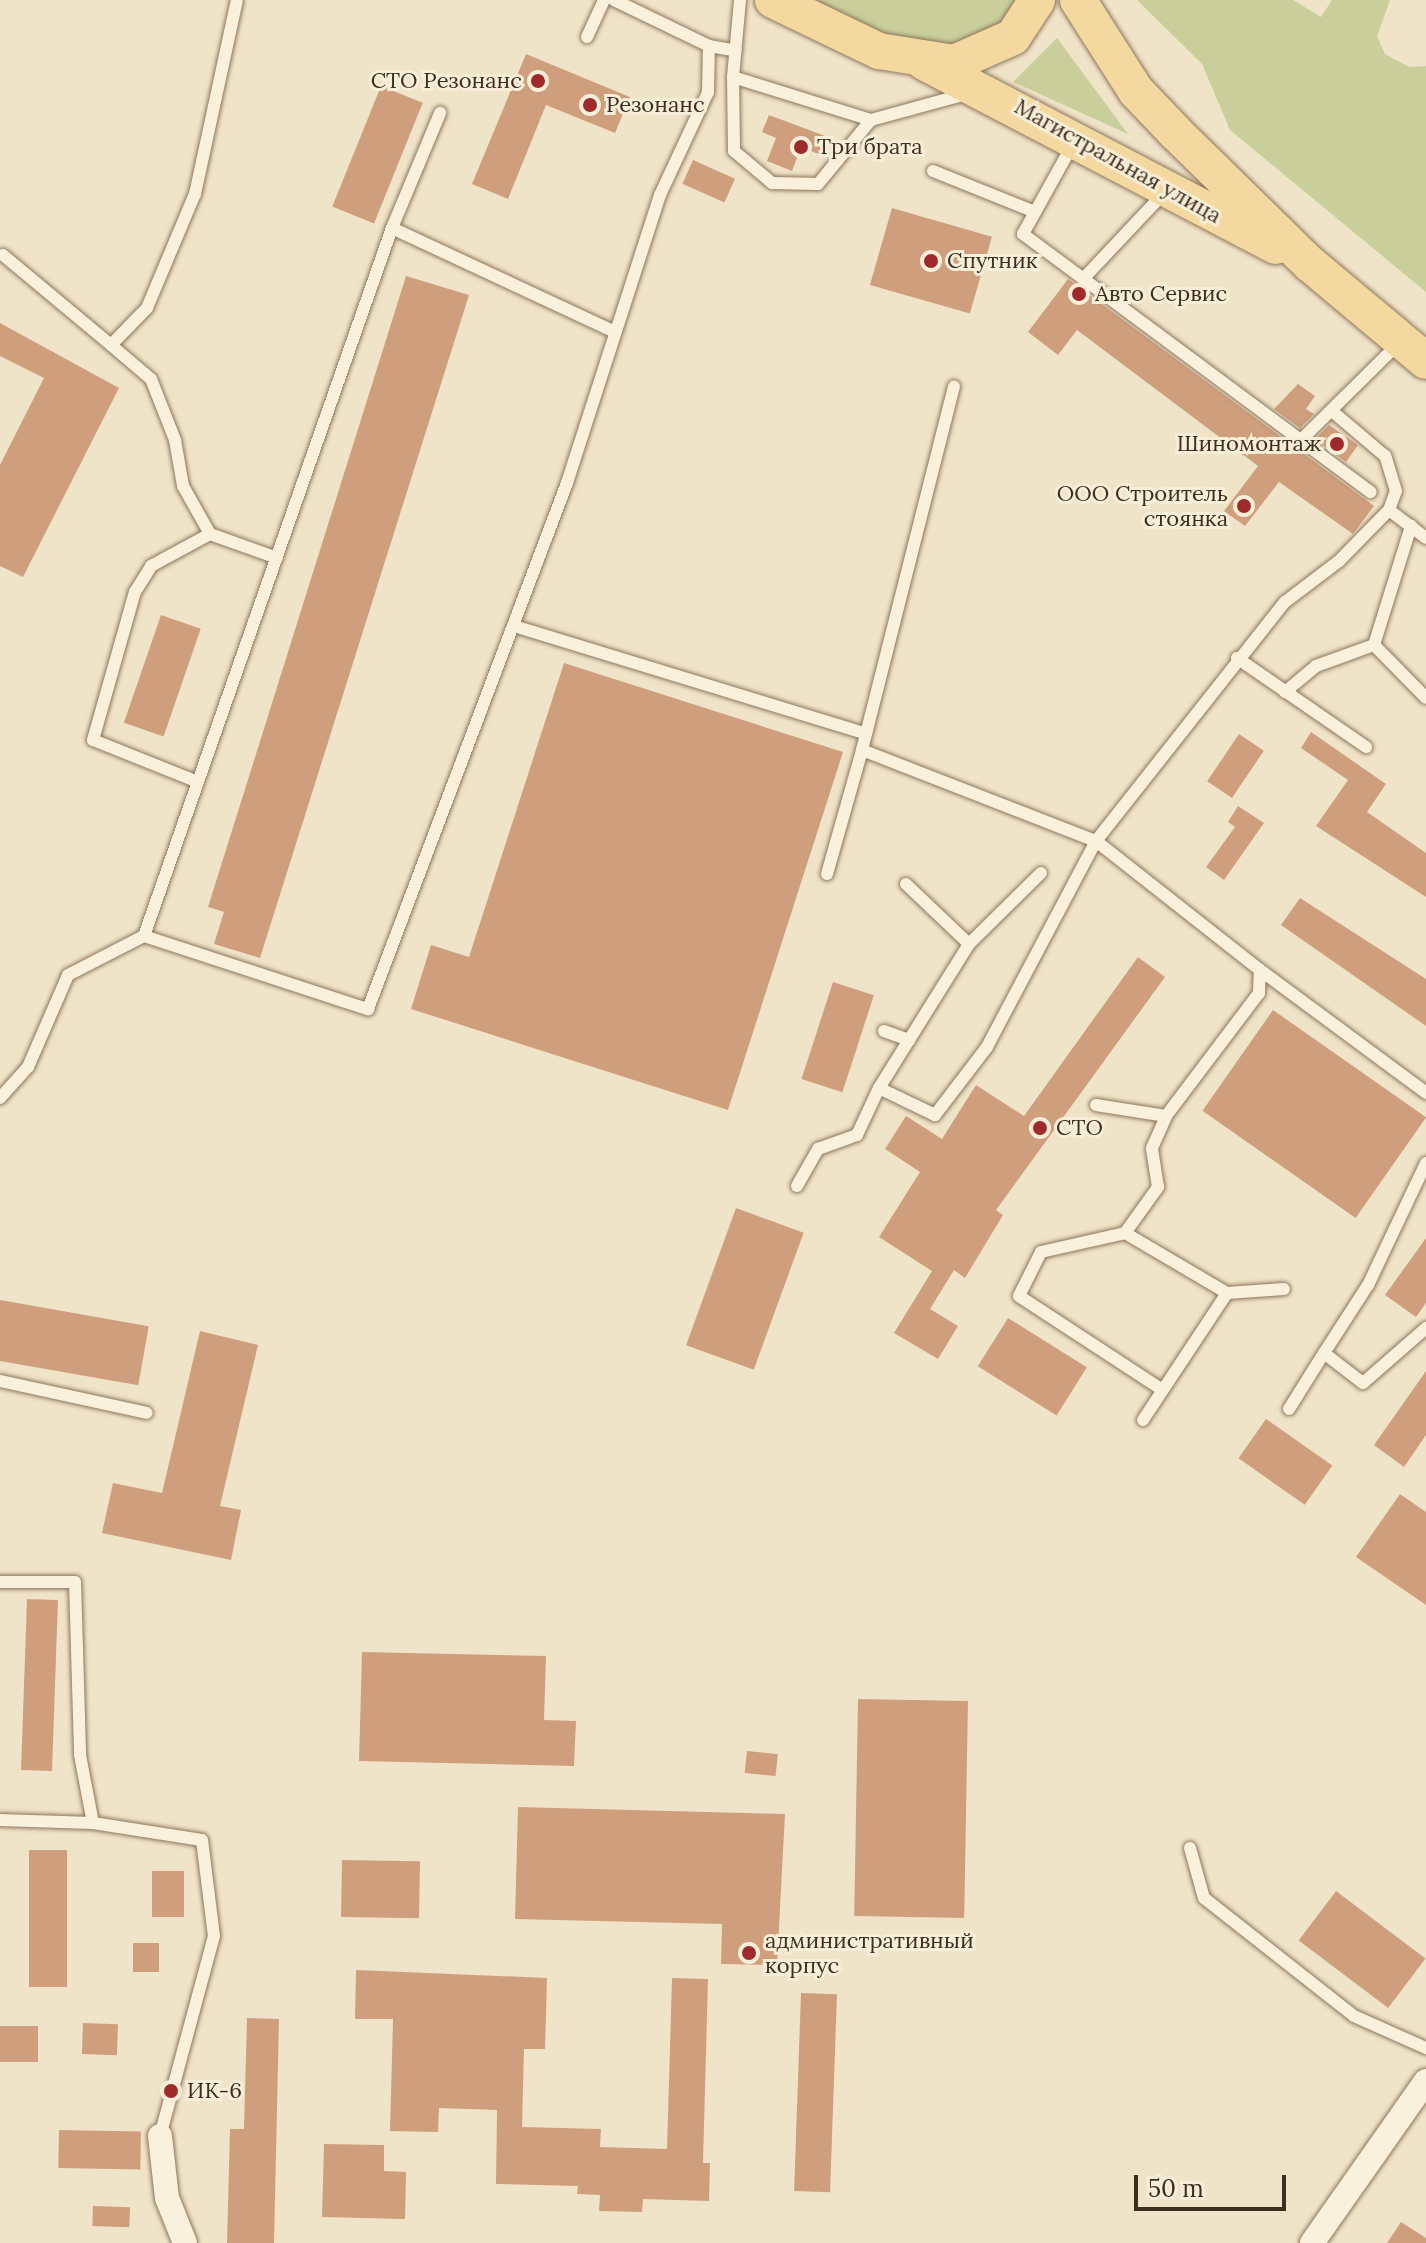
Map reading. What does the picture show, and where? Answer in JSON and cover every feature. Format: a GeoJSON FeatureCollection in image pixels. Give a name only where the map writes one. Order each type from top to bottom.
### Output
{"type":"FeatureCollection","features":[{"type":"Feature","properties":{"kind":"main road"},"geometry":{"type":"LineString","coordinates":[[773,0],[819,28],[924,62],[954,63],[999,47],[1024,27],[1037,0]]}},
{"type":"Feature","properties":{"kind":"main road","name":"Магистральная улица"},"geometry":{"type":"LineString","coordinates":[[1078,0],[1136,91],[1310,264],[1414,350]]}},
{"type":"Feature","properties":{"kind":"main road","name":"Магистральная улица"},"geometry":{"type":"LineString","coordinates":[[924,62],[988,91],[1310,264]]}},
{"type":"Feature","properties":{"kind":"street"},"geometry":{"type":"LineString","coordinates":[[1312,2243],[1426,2081]]}},
{"type":"Feature","properties":{"kind":"street"},"geometry":{"type":"LineString","coordinates":[[160,2136],[167,2198],[185,2243]]}},
{"type":"Feature","properties":{"kind":"lane"},"geometry":{"type":"LineString","coordinates":[[111,345],[147,308],[195,194],[237,0]]}},
{"type":"Feature","properties":{"kind":"lane"},"geometry":{"type":"LineString","coordinates":[[587,37],[604,0]]}},
{"type":"Feature","properties":{"kind":"lane"},"geometry":{"type":"LineString","coordinates":[[614,0],[709,46],[736,51]]}},
{"type":"Feature","properties":{"kind":"lane"},"geometry":{"type":"LineString","coordinates":[[740,0],[733,77],[734,151],[772,183],[818,184],[871,120],[917,101],[988,91]]}},
{"type":"Feature","properties":{"kind":"lane"},"geometry":{"type":"LineString","coordinates":[[144,936],[368,1009],[514,626],[660,195],[708,92],[709,46]]}},
{"type":"Feature","properties":{"kind":"lane"},"geometry":{"type":"LineString","coordinates":[[733,77],[871,120]]}},
{"type":"Feature","properties":{"kind":"lane"},"geometry":{"type":"LineString","coordinates":[[0,1098],[28,1067],[68,975],[144,936],[392,228],[440,113]]}},
{"type":"Feature","properties":{"kind":"lane"},"geometry":{"type":"LineString","coordinates":[[1077,138],[1023,234],[1299,442],[1371,492]]}},
{"type":"Feature","properties":{"kind":"lane"},"geometry":{"type":"LineString","coordinates":[[933,171],[1035,212]]}},
{"type":"Feature","properties":{"kind":"lane"},"geometry":{"type":"LineString","coordinates":[[1083,279],[1168,188]]}},
{"type":"Feature","properties":{"kind":"lane"},"geometry":{"type":"LineString","coordinates":[[392,228],[615,332]]}},
{"type":"Feature","properties":{"kind":"lane"},"geometry":{"type":"LineString","coordinates":[[3,255],[151,379],[175,440],[183,486],[210,534],[277,558]]}},
{"type":"Feature","properties":{"kind":"lane"},"geometry":{"type":"LineString","coordinates":[[1299,442],[1332,411],[1414,350]]}},
{"type":"Feature","properties":{"kind":"lane"},"geometry":{"type":"LineString","coordinates":[[827,874],[862,750],[863,733],[954,386]]}},
{"type":"Feature","properties":{"kind":"lane"},"geometry":{"type":"LineString","coordinates":[[879,1088],[935,1115],[987,1047],[1096,841],[1237,658],[1285,602],[1339,561],[1389,510],[1396,491],[1385,456],[1332,411]]}},
{"type":"Feature","properties":{"kind":"lane"},"geometry":{"type":"LineString","coordinates":[[1389,510],[1426,538]]}},
{"type":"Feature","properties":{"kind":"lane"},"geometry":{"type":"LineString","coordinates":[[1374,645],[1411,526]]}},
{"type":"Feature","properties":{"kind":"lane"},"geometry":{"type":"LineString","coordinates":[[198,782],[93,740],[135,592],[151,566],[210,534]]}},
{"type":"Feature","properties":{"kind":"lane"},"geometry":{"type":"LineString","coordinates":[[514,626],[863,733]]}},
{"type":"Feature","properties":{"kind":"lane"},"geometry":{"type":"LineString","coordinates":[[1285,692],[1316,666],[1374,645]]}},
{"type":"Feature","properties":{"kind":"lane"},"geometry":{"type":"LineString","coordinates":[[1374,645],[1426,698]]}},
{"type":"Feature","properties":{"kind":"lane"},"geometry":{"type":"LineString","coordinates":[[1237,658],[1366,747]]}},
{"type":"Feature","properties":{"kind":"lane"},"geometry":{"type":"LineString","coordinates":[[862,750],[1096,841],[1260,970],[1426,1093]]}},
{"type":"Feature","properties":{"kind":"lane"},"geometry":{"type":"LineString","coordinates":[[797,1186],[818,1149],[857,1135],[879,1088],[969,944],[1041,873]]}},
{"type":"Feature","properties":{"kind":"lane"},"geometry":{"type":"LineString","coordinates":[[906,884],[969,944]]}},
{"type":"Feature","properties":{"kind":"lane"},"geometry":{"type":"LineString","coordinates":[[1158,1387],[1019,1296],[1041,1252],[1125,1233],[1158,1187],[1152,1148],[1166,1116],[1259,993],[1260,970]]}},
{"type":"Feature","properties":{"kind":"lane"},"geometry":{"type":"LineString","coordinates":[[884,1031],[909,1040]]}},
{"type":"Feature","properties":{"kind":"lane"},"geometry":{"type":"LineString","coordinates":[[1096,1105],[1166,1116]]}},
{"type":"Feature","properties":{"kind":"lane"},"geometry":{"type":"LineString","coordinates":[[1289,1409],[1368,1285],[1426,1163]]}},
{"type":"Feature","properties":{"kind":"lane"},"geometry":{"type":"LineString","coordinates":[[1125,1233],[1227,1293],[1284,1289]]}},
{"type":"Feature","properties":{"kind":"lane"},"geometry":{"type":"LineString","coordinates":[[1143,1420],[1158,1387],[1227,1293]]}},
{"type":"Feature","properties":{"kind":"lane"},"geometry":{"type":"LineString","coordinates":[[1324,1353],[1363,1383],[1426,1328]]}},
{"type":"Feature","properties":{"kind":"lane"},"geometry":{"type":"LineString","coordinates":[[0,1381],[147,1413]]}},
{"type":"Feature","properties":{"kind":"lane"},"geometry":{"type":"LineString","coordinates":[[0,1582],[75,1582],[80,1755],[93,1823]]}},
{"type":"Feature","properties":{"kind":"lane"},"geometry":{"type":"LineString","coordinates":[[0,1820],[93,1823],[202,1840],[214,1936],[160,2136]]}},
{"type":"Feature","properties":{"kind":"lane"},"geometry":{"type":"LineString","coordinates":[[1190,1848],[1204,1898],[1354,2016],[1426,2048]]}},
{"type":"Feature","properties":{"kind":"green space"},"geometry":{"type":"Polygon","coordinates":[[[789,0],[1023,0],[1006,21],[967,45],[883,41],[789,0]]]}},
{"type":"Feature","properties":{"kind":"green space"},"geometry":{"type":"Polygon","coordinates":[[[1137,0],[1293,0],[1321,17],[1332,0],[1390,0],[1377,36],[1385,54],[1409,67],[1426,66],[1426,292],[1230,130],[1202,64],[1137,0]]]}},
{"type":"Feature","properties":{"kind":"green space"},"geometry":{"type":"Polygon","coordinates":[[[1057,38],[1128,134],[1013,82],[1057,38]]]}},
{"type":"Feature","properties":{"kind":"building"},"geometry":{"type":"Polygon","coordinates":[[[526,54],[630,97],[615,133],[546,105],[508,199],[472,184],[526,54]]]}},
{"type":"Feature","properties":{"kind":"building"},"geometry":{"type":"Polygon","coordinates":[[[381,86],[423,103],[374,223],[332,207],[381,86]]]}},
{"type":"Feature","properties":{"kind":"building"},"geometry":{"type":"Polygon","coordinates":[[[769,115],[828,137],[821,155],[801,147],[792,171],[767,161],[776,138],[762,132],[769,115]]]}},
{"type":"Feature","properties":{"kind":"building"},"geometry":{"type":"Polygon","coordinates":[[[693,160],[735,179],[724,202],[682,184],[693,160]]]}},
{"type":"Feature","properties":{"kind":"building","name":"Спутник"},"geometry":{"type":"Polygon","coordinates":[[[892,208],[992,237],[970,314],[870,285],[892,208]]]}},
{"type":"Feature","properties":{"kind":"building"},"geometry":{"type":"Polygon","coordinates":[[[406,276],[469,295],[260,958],[214,944],[224,912],[208,907],[406,276]]]}},
{"type":"Feature","properties":{"kind":"building"},"geometry":{"type":"Polygon","coordinates":[[[1068,279],[1374,506],[1353,534],[1279,482],[1245,526],[1224,511],[1258,466],[1077,330],[1058,355],[1028,332],[1068,279]]]}},
{"type":"Feature","properties":{"kind":"building"},"geometry":{"type":"Polygon","coordinates":[[[0,323],[119,388],[23,577],[0,566],[0,465],[44,378],[0,356],[0,323]]]}},
{"type":"Feature","properties":{"kind":"building"},"geometry":{"type":"Polygon","coordinates":[[[1298,384],[1315,396],[1306,409],[1314,414],[1300,428],[1274,409],[1298,384]]]}},
{"type":"Feature","properties":{"kind":"building","name":"Шиномонтаж"},"geometry":{"type":"Polygon","coordinates":[[[1329,425],[1358,445],[1346,462],[1315,439],[1329,425]]]}},
{"type":"Feature","properties":{"kind":"building"},"geometry":{"type":"Polygon","coordinates":[[[161,615],[201,629],[164,736],[124,723],[161,615]]]}},
{"type":"Feature","properties":{"kind":"building"},"geometry":{"type":"Polygon","coordinates":[[[564,663],[843,752],[728,1110],[411,1009],[431,945],[469,957],[564,663]]]}},
{"type":"Feature","properties":{"kind":"building"},"geometry":{"type":"Polygon","coordinates":[[[1311,732],[1386,784],[1367,812],[1426,853],[1426,897],[1316,826],[1348,780],[1301,748],[1311,732]]]}},
{"type":"Feature","properties":{"kind":"building"},"geometry":{"type":"Polygon","coordinates":[[[1239,734],[1264,751],[1232,798],[1207,781],[1239,734]]]}},
{"type":"Feature","properties":{"kind":"building"},"geometry":{"type":"Polygon","coordinates":[[[1238,806],[1264,823],[1224,880],[1206,867],[1235,827],[1228,822],[1238,806]]]}},
{"type":"Feature","properties":{"kind":"building"},"geometry":{"type":"Polygon","coordinates":[[[1300,898],[1426,979],[1426,1026],[1281,925],[1300,898]]]}},
{"type":"Feature","properties":{"kind":"building"},"geometry":{"type":"Polygon","coordinates":[[[1138,957],[1165,977],[996,1210],[1003,1215],[965,1278],[954,1270],[930,1309],[958,1326],[938,1359],[894,1333],[932,1271],[879,1237],[920,1172],[885,1149],[906,1116],[942,1139],[976,1085],[1024,1116],[1138,957]]]}},
{"type":"Feature","properties":{"kind":"building"},"geometry":{"type":"Polygon","coordinates":[[[833,982],[874,995],[842,1092],[801,1079],[833,982]]]}},
{"type":"Feature","properties":{"kind":"building"},"geometry":{"type":"Polygon","coordinates":[[[1273,1010],[1426,1117],[1356,1218],[1202,1111],[1273,1010]]]}},
{"type":"Feature","properties":{"kind":"building"},"geometry":{"type":"Polygon","coordinates":[[[736,1208],[804,1233],[754,1370],[686,1345],[736,1208]]]}},
{"type":"Feature","properties":{"kind":"building"},"geometry":{"type":"Polygon","coordinates":[[[1426,1238],[1426,1303],[1416,1317],[1385,1295],[1426,1238]]]}},
{"type":"Feature","properties":{"kind":"building"},"geometry":{"type":"Polygon","coordinates":[[[0,1300],[149,1326],[138,1385],[0,1361],[0,1300]]]}},
{"type":"Feature","properties":{"kind":"building"},"geometry":{"type":"Polygon","coordinates":[[[1008,1318],[1087,1367],[1057,1416],[978,1366],[1008,1318]]]}},
{"type":"Feature","properties":{"kind":"building"},"geometry":{"type":"Polygon","coordinates":[[[200,1331],[258,1345],[220,1506],[241,1510],[231,1560],[102,1533],[113,1483],[162,1493],[200,1331]]]}},
{"type":"Feature","properties":{"kind":"building"},"geometry":{"type":"Polygon","coordinates":[[[1426,1371],[1426,1435],[1404,1467],[1374,1445],[1426,1371]]]}},
{"type":"Feature","properties":{"kind":"building"},"geometry":{"type":"Polygon","coordinates":[[[1266,1419],[1332,1465],[1305,1505],[1238,1458],[1266,1419]]]}},
{"type":"Feature","properties":{"kind":"building"},"geometry":{"type":"Polygon","coordinates":[[[1400,1494],[1426,1512],[1426,1605],[1356,1557],[1400,1494]]]}},
{"type":"Feature","properties":{"kind":"building"},"geometry":{"type":"Polygon","coordinates":[[[27,1599],[58,1600],[52,1771],[21,1770],[27,1599]]]}},
{"type":"Feature","properties":{"kind":"building"},"geometry":{"type":"Polygon","coordinates":[[[362,1652],[546,1656],[544,1720],[576,1721],[574,1766],[359,1761],[362,1652]]]}},
{"type":"Feature","properties":{"kind":"building"},"geometry":{"type":"Polygon","coordinates":[[[858,1699],[968,1701],[964,1918],[854,1916],[858,1699]]]}},
{"type":"Feature","properties":{"kind":"building"},"geometry":{"type":"Polygon","coordinates":[[[747,1751],[778,1754],[776,1776],[745,1773],[747,1751]]]}},
{"type":"Feature","properties":{"kind":"building"},"geometry":{"type":"Polygon","coordinates":[[[518,1807],[785,1814],[777,1965],[721,1964],[722,1924],[515,1919],[518,1807]]]}},
{"type":"Feature","properties":{"kind":"building"},"geometry":{"type":"Polygon","coordinates":[[[29,1850],[67,1850],[67,1987],[29,1987],[29,1850]]]}},
{"type":"Feature","properties":{"kind":"building"},"geometry":{"type":"Polygon","coordinates":[[[342,1860],[420,1861],[419,1918],[341,1917],[342,1860]]]}},
{"type":"Feature","properties":{"kind":"building"},"geometry":{"type":"Polygon","coordinates":[[[152,1871],[184,1871],[184,1917],[152,1917],[152,1871]]]}},
{"type":"Feature","properties":{"kind":"building"},"geometry":{"type":"Polygon","coordinates":[[[1336,1891],[1425,1958],[1388,2008],[1299,1941],[1336,1891]]]}},
{"type":"Feature","properties":{"kind":"building"},"geometry":{"type":"Polygon","coordinates":[[[133,1943],[159,1943],[159,1972],[133,1972],[133,1943]]]}},
{"type":"Feature","properties":{"kind":"building"},"geometry":{"type":"Polygon","coordinates":[[[356,1970],[547,1978],[545,2049],[524,2049],[522,2127],[601,2129],[600,2147],[667,2149],[672,1978],[708,1979],[703,2163],[710,2163],[709,2201],[643,2199],[642,2212],[599,2211],[600,2195],[577,2194],[578,2186],[496,2184],[497,2110],[439,2108],[438,2132],[390,2131],[393,2019],[355,2019],[356,1970]]]}},
{"type":"Feature","properties":{"kind":"building"},"geometry":{"type":"Polygon","coordinates":[[[801,1993],[837,1994],[830,2192],[794,2191],[801,1993]]]}},
{"type":"Feature","properties":{"kind":"building"},"geometry":{"type":"Polygon","coordinates":[[[247,2018],[279,2019],[274,2243],[227,2243],[230,2129],[244,2129],[247,2018]]]}},
{"type":"Feature","properties":{"kind":"building"},"geometry":{"type":"Polygon","coordinates":[[[83,2023],[118,2024],[117,2055],[82,2054],[83,2023]]]}},
{"type":"Feature","properties":{"kind":"building"},"geometry":{"type":"Polygon","coordinates":[[[0,2026],[38,2026],[38,2062],[0,2062],[0,2026]]]}},
{"type":"Feature","properties":{"kind":"building"},"geometry":{"type":"Polygon","coordinates":[[[59,2130],[141,2131],[140,2169],[58,2168],[59,2130]]]}},
{"type":"Feature","properties":{"kind":"building"},"geometry":{"type":"Polygon","coordinates":[[[324,2144],[384,2145],[384,2171],[406,2172],[405,2219],[322,2217],[324,2144]]]}},
{"type":"Feature","properties":{"kind":"building"},"geometry":{"type":"Polygon","coordinates":[[[93,2206],[130,2207],[129,2227],[92,2226],[93,2206]]]}},
{"type":"Feature","properties":{"kind":"building"},"geometry":{"type":"Polygon","coordinates":[[[1401,2222],[1426,2238],[1426,2243],[1387,2243],[1401,2222]]]}},
{"type":"Feature","properties":{"kind":"place","name":"СТО Резонанс"},"geometry":{"type":"Point","coordinates":[538,81]}},
{"type":"Feature","properties":{"kind":"place","name":"Резонанс"},"geometry":{"type":"Point","coordinates":[590,105]}},
{"type":"Feature","properties":{"kind":"place","name":"Три брата"},"geometry":{"type":"Point","coordinates":[801,147]}},
{"type":"Feature","properties":{"kind":"place","name":"Спутник"},"geometry":{"type":"Point","coordinates":[931,261]}},
{"type":"Feature","properties":{"kind":"place","name":"Авто Сервис"},"geometry":{"type":"Point","coordinates":[1079,294]}},
{"type":"Feature","properties":{"kind":"place","name":"Шиномонтаж"},"geometry":{"type":"Point","coordinates":[1337,444]}},
{"type":"Feature","properties":{"kind":"place","name":"ООО Строитель стоянка"},"geometry":{"type":"Point","coordinates":[1244,506]}},
{"type":"Feature","properties":{"kind":"place","name":"СТО"},"geometry":{"type":"Point","coordinates":[1040,1128]}},
{"type":"Feature","properties":{"kind":"place","name":"административный корпус"},"geometry":{"type":"Point","coordinates":[749,1953]}},
{"type":"Feature","properties":{"kind":"place","name":"ИК-6"},"geometry":{"type":"Point","coordinates":[171,2091]}}]}
